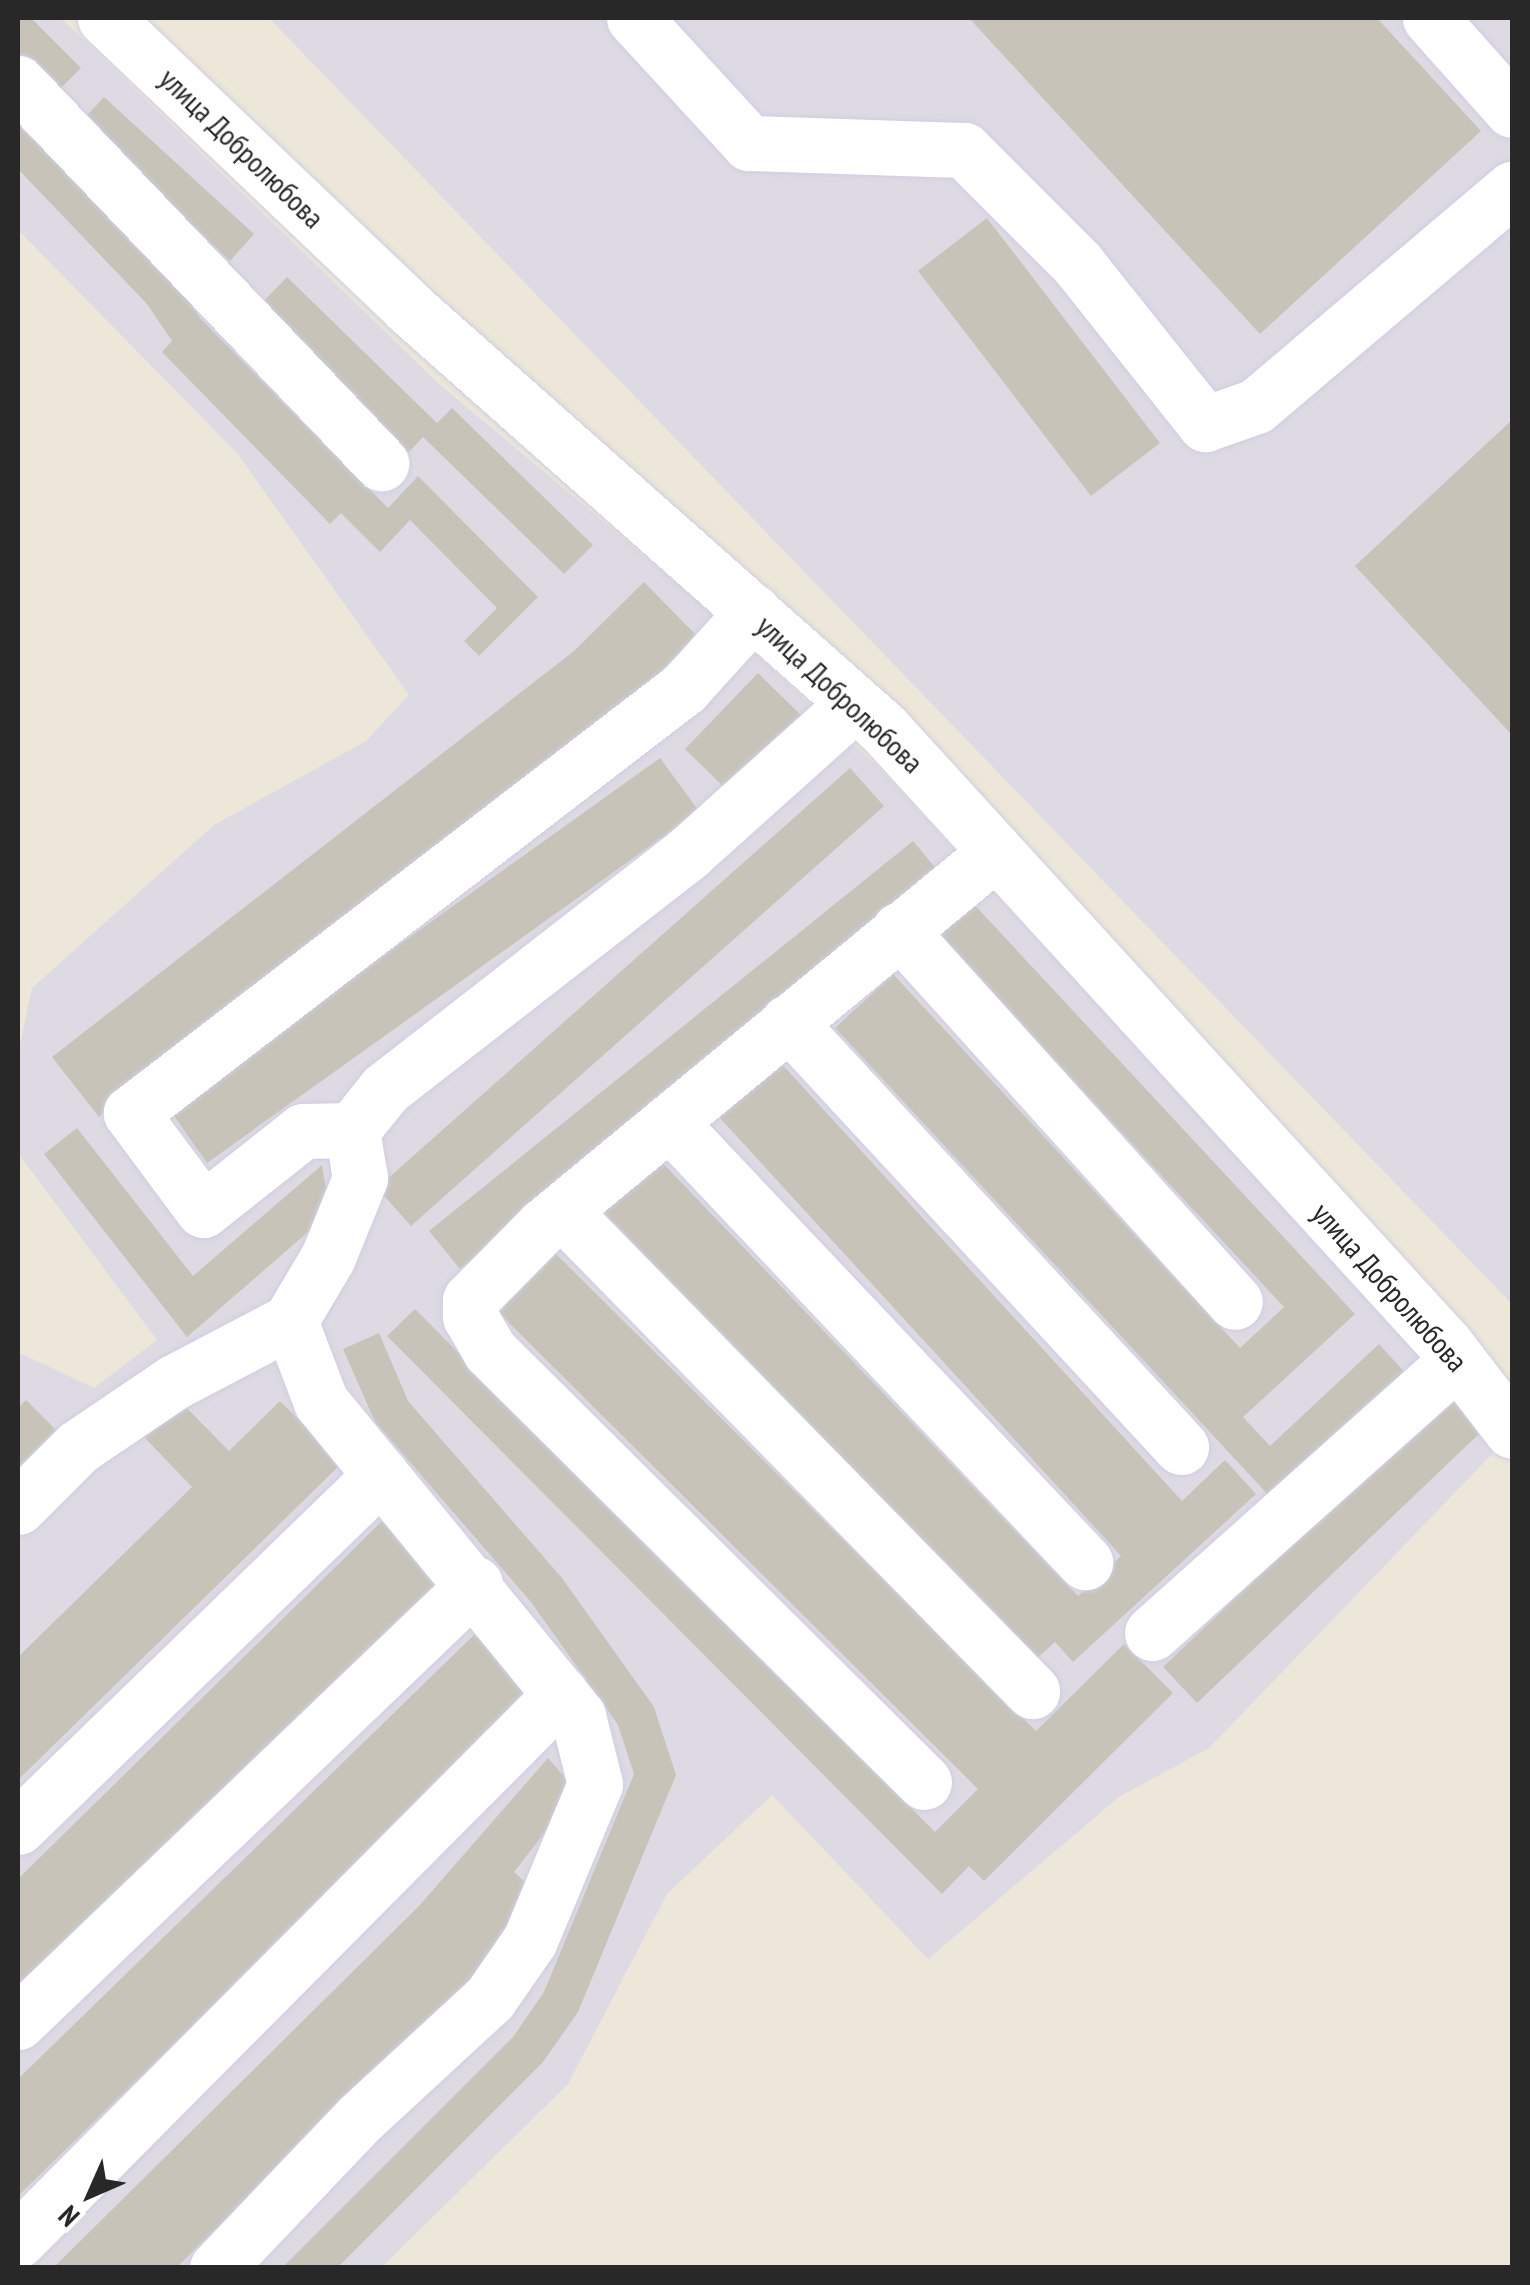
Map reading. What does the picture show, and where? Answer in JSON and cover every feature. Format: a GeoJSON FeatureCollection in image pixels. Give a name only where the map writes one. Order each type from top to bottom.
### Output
{"type":"FeatureCollection","features":[{"type":"Feature","properties":{"kind":"street","name":"улица Добролюбова"},"geometry":{"type":"LineString","coordinates":[[105,18],[408,307],[856,703],[1457,1360],[1512,1431]]}},
{"type":"Feature","properties":{"kind":"street"},"geometry":{"type":"LineString","coordinates":[[634,18],[750,143],[964,150],[1077,263],[1205,424],[1256,406],[1512,189]]}},
{"type":"Feature","properties":{"kind":"street"},"geometry":{"type":"LineString","coordinates":[[1430,18],[1512,110]]}},
{"type":"Feature","properties":{"kind":"street"},"geometry":{"type":"LineString","coordinates":[[18,83],[381,463]]}},
{"type":"Feature","properties":{"kind":"street"},"geometry":{"type":"LineString","coordinates":[[352,1130],[303,1132],[203,1210],[130,1113],[684,688],[753,612]]}},
{"type":"Feature","properties":{"kind":"street"},"geometry":{"type":"LineString","coordinates":[[18,1507],[78,1448],[174,1382],[290,1321],[328,1258],[360,1178],[352,1130],[385,1089],[688,853],[856,703]]}},
{"type":"Feature","properties":{"kind":"street"},"geometry":{"type":"LineString","coordinates":[[924,1782],[478,1336],[470,1300],[478,1286],[562,1211],[996,852]]}},
{"type":"Feature","properties":{"kind":"street"},"geometry":{"type":"LineString","coordinates":[[899,930],[1235,1302]]}},
{"type":"Feature","properties":{"kind":"street"},"geometry":{"type":"LineString","coordinates":[[788,1022],[1182,1447]]}},
{"type":"Feature","properties":{"kind":"street"},"geometry":{"type":"LineString","coordinates":[[669,1122],[1085,1562]]}},
{"type":"Feature","properties":{"kind":"street"},"geometry":{"type":"LineString","coordinates":[[562,1211],[1032,1691]]}},
{"type":"Feature","properties":{"kind":"street"},"geometry":{"type":"LineString","coordinates":[[217,2268],[360,2118],[490,1998],[530,1940],[595,1784],[578,1716],[475,1584],[322,1402],[290,1321]]}},
{"type":"Feature","properties":{"kind":"street"},"geometry":{"type":"LineString","coordinates":[[1152,1633],[1457,1360]]}},
{"type":"Feature","properties":{"kind":"street"},"geometry":{"type":"LineString","coordinates":[[18,1827],[381,1475]]}},
{"type":"Feature","properties":{"kind":"street"},"geometry":{"type":"LineString","coordinates":[[18,2022],[475,1584]]}},
{"type":"Feature","properties":{"kind":"street"},"geometry":{"type":"LineString","coordinates":[[18,2240],[561,1694]]}},
{"type":"Feature","properties":{"kind":"shaded area"},"geometry":{"type":"Polygon","coordinates":[[[18,18],[61,18],[438,383],[710,611],[879,768],[1498,1435],[1495,1451],[1209,1748],[1119,1797],[928,1959],[772,1795],[667,1894],[568,2084],[382,2267],[18,2267],[18,1352],[94,1388],[157,1340],[18,1153],[18,1053],[32,988],[214,825],[366,741],[409,695],[237,453],[18,230],[18,18]]]}},
{"type":"Feature","properties":{"kind":"shaded area"},"geometry":{"type":"Polygon","coordinates":[[[269,18],[1512,18],[1512,1304],[269,18]]]}},
{"type":"Feature","properties":{"kind":"building"},"geometry":{"type":"Polygon","coordinates":[[[18,18],[31,18],[81,68],[55,94],[18,55],[18,18]]]}},
{"type":"Feature","properties":{"kind":"building"},"geometry":{"type":"Polygon","coordinates":[[[969,18],[1377,18],[1481,131],[1260,334],[969,18]]]}},
{"type":"Feature","properties":{"kind":"building"},"geometry":{"type":"Polygon","coordinates":[[[104,97],[254,234],[230,261],[80,123],[104,97]]]}},
{"type":"Feature","properties":{"kind":"building"},"geometry":{"type":"Polygon","coordinates":[[[18,117],[176,282],[201,319],[388,508],[418,476],[538,597],[479,656],[464,641],[497,608],[410,520],[380,552],[341,513],[330,524],[162,352],[172,341],[147,304],[18,169],[18,117]]]}},
{"type":"Feature","properties":{"kind":"building"},"geometry":{"type":"Polygon","coordinates":[[[987,218],[1160,443],[1091,496],[918,271],[987,218]]]}},
{"type":"Feature","properties":{"kind":"building"},"geometry":{"type":"Polygon","coordinates":[[[287,277],[437,423],[452,408],[593,545],[564,574],[423,437],[408,453],[258,307],[287,277]]]}},
{"type":"Feature","properties":{"kind":"building"},"geometry":{"type":"Polygon","coordinates":[[[1512,420],[1512,735],[1355,566],[1512,420]]]}},
{"type":"Feature","properties":{"kind":"building"},"geometry":{"type":"Polygon","coordinates":[[[644,582],[697,636],[623,709],[99,1117],[52,1057],[574,651],[644,582]]]}},
{"type":"Feature","properties":{"kind":"building"},"geometry":{"type":"Polygon","coordinates":[[[758,673],[806,720],[732,795],[685,749],[758,673]]]}},
{"type":"Feature","properties":{"kind":"building"},"geometry":{"type":"Polygon","coordinates":[[[660,758],[699,811],[207,1163],[169,1109],[660,758]]]}},
{"type":"Feature","properties":{"kind":"building"},"geometry":{"type":"Polygon","coordinates":[[[850,768],[884,806],[411,1226],[377,1188],[850,768]]]}},
{"type":"Feature","properties":{"kind":"building"},"geometry":{"type":"Polygon","coordinates":[[[913,841],[944,878],[460,1269],[429,1231],[913,841]]]}},
{"type":"Feature","properties":{"kind":"building"},"geometry":{"type":"Polygon","coordinates":[[[971,901],[1355,1314],[1243,1417],[1270,1446],[1379,1344],[1408,1376],[1273,1500],[835,1028],[893,974],[1240,1348],[1284,1307],[935,933],[971,901]]]}},
{"type":"Feature","properties":{"kind":"building"},"geometry":{"type":"Polygon","coordinates":[[[769,1050],[1182,1501],[1225,1460],[1256,1494],[1073,1662],[1055,1642],[1034,1661],[599,1208],[655,1155],[1078,1596],[1121,1556],[709,1106],[769,1050]]]}},
{"type":"Feature","properties":{"kind":"building"},"geometry":{"type":"Polygon","coordinates":[[[77,1128],[193,1276],[322,1165],[330,1213],[187,1337],[44,1154],[77,1128]]]}},
{"type":"Feature","properties":{"kind":"building"},"geometry":{"type":"Polygon","coordinates":[[[547,1245],[1036,1731],[1124,1644],[1173,1693],[984,1881],[969,1866],[942,1894],[387,1336],[415,1309],[935,1832],[978,1789],[489,1303],[547,1245]]]}},
{"type":"Feature","properties":{"kind":"building"},"geometry":{"type":"Polygon","coordinates":[[[379,1333],[408,1401],[562,1578],[654,1707],[676,1775],[578,2012],[543,2062],[337,2268],[282,2268],[513,2037],[544,1992],[634,1774],[618,1725],[531,1602],[375,1422],[343,1349],[379,1333]]]}},
{"type":"Feature","properties":{"kind":"building"},"geometry":{"type":"Polygon","coordinates":[[[1448,1395],[1482,1431],[1197,1703],[1163,1667],[1448,1395]]]}},
{"type":"Feature","properties":{"kind":"building"},"geometry":{"type":"Polygon","coordinates":[[[26,1400],[56,1430],[18,1468],[18,1408],[26,1400]]]}},
{"type":"Feature","properties":{"kind":"building"},"geometry":{"type":"Polygon","coordinates":[[[180,1401],[229,1451],[280,1401],[342,1463],[18,1780],[18,1657],[192,1487],[144,1437],[180,1401]]]}},
{"type":"Feature","properties":{"kind":"building"},"geometry":{"type":"Polygon","coordinates":[[[382,1521],[441,1581],[18,1996],[18,1879],[382,1521]]]}},
{"type":"Feature","properties":{"kind":"building"},"geometry":{"type":"Polygon","coordinates":[[[480,1629],[539,1689],[18,2196],[18,2079],[480,1629]]]}},
{"type":"Feature","properties":{"kind":"building"},"geometry":{"type":"Polygon","coordinates":[[[548,1758],[577,1791],[514,1872],[536,1892],[494,1959],[176,2268],[53,2268],[419,1906],[548,1758]]]}}]}
